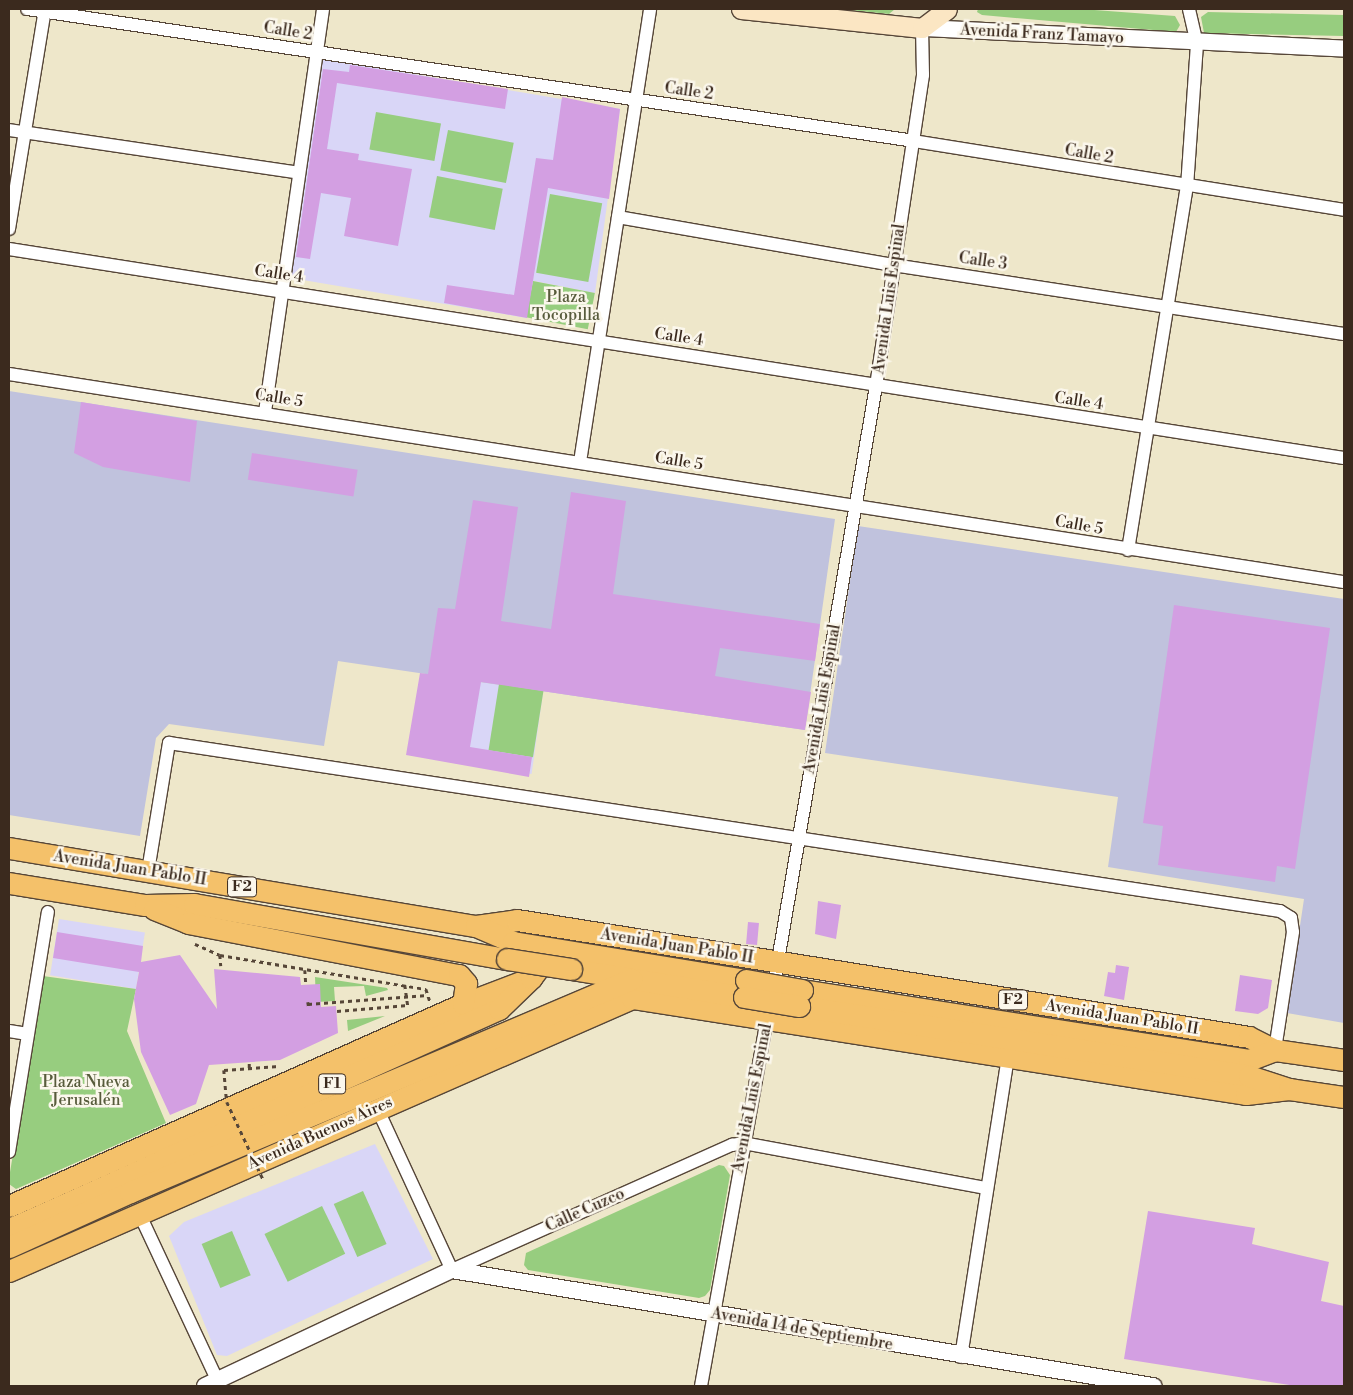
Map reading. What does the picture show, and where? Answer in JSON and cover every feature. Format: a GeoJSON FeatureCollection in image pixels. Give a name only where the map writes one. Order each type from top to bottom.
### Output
{"type":"FeatureCollection","features":[{"type":"Feature","properties":{"kind":"main road","name":"Avenida Franz Tamayo"},"geometry":{"type":"LineString","coordinates":[[741,9],[922,28]]}},
{"type":"Feature","properties":{"kind":"main road","name":"Avenida Luis Espinal"},"geometry":{"type":"LineString","coordinates":[[922,9],[922,28]]}},
{"type":"Feature","properties":{"kind":"main road"},"geometry":{"type":"LineString","coordinates":[[922,28],[947,9]]}},
{"type":"Feature","properties":{"kind":"main road","name":"Avenida Juan Pablo II"},"geometry":{"type":"LineString","coordinates":[[9,848],[476,926],[517,920],[1249,1037],[1275,1050],[1344,1060]]}},
{"type":"Feature","properties":{"kind":"main road","name":"Avenida Juan Pablo II"},"geometry":{"type":"LineString","coordinates":[[9,883],[145,905],[194,904],[571,969],[632,989],[767,1019],[1246,1094],[1289,1089]]}},
{"type":"Feature","properties":{"kind":"main road"},"geometry":{"type":"LineString","coordinates":[[145,905],[188,923],[459,975],[466,983],[463,1004]]}},
{"type":"Feature","properties":{"kind":"main road","name":"F2"},"geometry":{"type":"LineString","coordinates":[[476,926],[513,942],[745,988]]}},
{"type":"Feature","properties":{"kind":"main road","name":"F1"},"geometry":{"type":"LineString","coordinates":[[9,1229],[500,1009],[531,978],[553,949]]}},
{"type":"Feature","properties":{"kind":"main road"},"geometry":{"type":"LineString","coordinates":[[9,1206],[463,1004],[531,978]]}},
{"type":"Feature","properties":{"kind":"main road","name":"Avenida Juan Pablo II"},"geometry":{"type":"LineString","coordinates":[[632,989],[745,988],[1249,1076],[1289,1089],[1344,1097]]}},
{"type":"Feature","properties":{"kind":"main road","name":"Avenida Buenos Aires"},"geometry":{"type":"LineString","coordinates":[[9,1271],[377,1108],[632,989]]}},
{"type":"Feature","properties":{"kind":"main road","name":"Avenida Buenos Aires"},"geometry":{"type":"LineString","coordinates":[[9,1247],[130,1192],[632,989]]}},
{"type":"Feature","properties":{"kind":"main road","name":"F2"},"geometry":{"type":"LineString","coordinates":[[800,998],[1249,1060],[1275,1050]]}},
{"type":"Feature","properties":{"kind":"street","name":"Calle 2"},"geometry":{"type":"LineString","coordinates":[[27,9],[45,10],[914,141],[1187,187],[1344,210]]}},
{"type":"Feature","properties":{"kind":"street"},"geometry":{"type":"LineString","coordinates":[[265,412],[323,9]]}},
{"type":"Feature","properties":{"kind":"street"},"geometry":{"type":"LineString","coordinates":[[580,462],[650,9]]}},
{"type":"Feature","properties":{"kind":"street"},"geometry":{"type":"LineString","coordinates":[[1128,550],[1187,187],[1197,44],[1189,9]]}},
{"type":"Feature","properties":{"kind":"street"},"geometry":{"type":"LineString","coordinates":[[9,229],[23,132],[45,10]]}},
{"type":"Feature","properties":{"kind":"street","name":"Avenida Franz Tamayo"},"geometry":{"type":"LineString","coordinates":[[922,28],[1197,44],[1344,49]]}},
{"type":"Feature","properties":{"kind":"street","name":"Avenida Luis Espinal"},"geometry":{"type":"LineString","coordinates":[[701,1386],[743,1144],[778,962],[857,504],[893,265],[914,141],[923,75],[922,28]]}},
{"type":"Feature","properties":{"kind":"street"},"geometry":{"type":"LineString","coordinates":[[9,130],[299,173]]}},
{"type":"Feature","properties":{"kind":"street","name":"Calle 3"},"geometry":{"type":"LineString","coordinates":[[618,217],[893,265],[1168,305],[1344,334]]}},
{"type":"Feature","properties":{"kind":"street","name":"Calle 4"},"geometry":{"type":"LineString","coordinates":[[9,249],[1147,429],[1344,458]]}},
{"type":"Feature","properties":{"kind":"street","name":"Calle 5"},"geometry":{"type":"LineString","coordinates":[[9,374],[857,504],[1128,550],[1344,582]]}},
{"type":"Feature","properties":{"kind":"street"},"geometry":{"type":"LineString","coordinates":[[148,871],[169,743],[798,840],[1280,911],[1291,918],[1293,932],[1275,1050]]}},
{"type":"Feature","properties":{"kind":"street"},"geometry":{"type":"LineString","coordinates":[[9,1152],[10,1136],[48,912]]}},
{"type":"Feature","properties":{"kind":"street"},"geometry":{"type":"LineString","coordinates":[[9,1031],[28,1034]]}},
{"type":"Feature","properties":{"kind":"street"},"geometry":{"type":"LineString","coordinates":[[961,1357],[1008,1057]]}},
{"type":"Feature","properties":{"kind":"street"},"geometry":{"type":"LineString","coordinates":[[377,1108],[452,1270]]}},
{"type":"Feature","properties":{"kind":"street","name":"Calle Cuzco"},"geometry":{"type":"LineString","coordinates":[[214,1384],[452,1270],[714,1152],[743,1144],[986,1188]]}},
{"type":"Feature","properties":{"kind":"street"},"geometry":{"type":"LineString","coordinates":[[140,1213],[214,1384]]}},
{"type":"Feature","properties":{"kind":"street","name":"Avenida 14 de Septiembre"},"geometry":{"type":"LineString","coordinates":[[452,1270],[713,1313],[961,1357],[1153,1386]]}},
{"type":"Feature","properties":{"kind":"path"},"geometry":{"type":"LineString","coordinates":[[189,941],[220,955],[426,989],[430,1002]]}},
{"type":"Feature","properties":{"kind":"path"},"geometry":{"type":"LineString","coordinates":[[220,955],[221,966]]}},
{"type":"Feature","properties":{"kind":"path"},"geometry":{"type":"LineString","coordinates":[[305,970],[306,985]]}},
{"type":"Feature","properties":{"kind":"path"},"geometry":{"type":"LineString","coordinates":[[405,986],[408,1013]]}},
{"type":"Feature","properties":{"kind":"path"},"geometry":{"type":"LineString","coordinates":[[308,1005],[428,995]]}},
{"type":"Feature","properties":{"kind":"path"},"geometry":{"type":"LineString","coordinates":[[337,1011],[408,1005]]}},
{"type":"Feature","properties":{"kind":"path"},"geometry":{"type":"LineString","coordinates":[[249,1062],[249,1068]]}},
{"type":"Feature","properties":{"kind":"path"},"geometry":{"type":"LineString","coordinates":[[233,1069],[224,1070],[228,1102],[263,1179]]}},
{"type":"Feature","properties":{"kind":"shaded area"},"geometry":{"type":"Polygon","coordinates":[[[325,59],[620,109],[595,293],[534,281],[527,318],[291,278],[320,63],[325,59]]]}},
{"type":"Feature","properties":{"kind":"shaded area"},"geometry":{"type":"Polygon","coordinates":[[[9,391],[835,519],[805,730],[338,661],[324,746],[169,724],[156,738],[140,836],[9,815],[9,391]]]}},
{"type":"Feature","properties":{"kind":"shaded area"},"geometry":{"type":"Polygon","coordinates":[[[858,526],[1344,599],[1344,1023],[1287,1013],[1304,899],[1108,867],[1118,797],[825,753],[858,526]]]}},
{"type":"Feature","properties":{"kind":"shaded area"},"geometry":{"type":"Polygon","coordinates":[[[466,680],[543,691],[532,774],[454,763],[466,680]]]}},
{"type":"Feature","properties":{"kind":"shaded area"},"geometry":{"type":"Polygon","coordinates":[[[59,919],[145,933],[136,989],[50,975],[59,919]]]}},
{"type":"Feature","properties":{"kind":"shaded area"},"geometry":{"type":"Polygon","coordinates":[[[375,1144],[433,1259],[227,1356],[217,1355],[169,1236],[184,1222],[375,1144]]]}},
{"type":"Feature","properties":{"kind":"green space"},"geometry":{"type":"Polygon","coordinates":[[[839,9],[895,9],[889,14],[839,9]]]}},
{"type":"Feature","properties":{"kind":"green space"},"geometry":{"type":"Polygon","coordinates":[[[978,9],[1081,9],[1175,16],[1180,25],[1176,32],[982,15],[977,12],[978,9]]]}},
{"type":"Feature","properties":{"kind":"green space"},"geometry":{"type":"Polygon","coordinates":[[[1208,12],[1344,15],[1344,36],[1204,33],[1201,17],[1208,12]]]}},
{"type":"Feature","properties":{"kind":"green space"},"geometry":{"type":"Polygon","coordinates":[[[376,112],[441,123],[434,161],[369,149],[376,112]]]}},
{"type":"Feature","properties":{"kind":"green space"},"geometry":{"type":"Polygon","coordinates":[[[448,130],[514,143],[506,183],[440,170],[448,130]]]}},
{"type":"Feature","properties":{"kind":"green space"},"geometry":{"type":"Polygon","coordinates":[[[437,176],[503,189],[495,230],[429,217],[437,176]]]}},
{"type":"Feature","properties":{"kind":"green space"},"geometry":{"type":"Polygon","coordinates":[[[550,194],[602,203],[588,282],[536,273],[550,194]]]}},
{"type":"Feature","properties":{"kind":"green space","name":"Plaza Tocopilla"},"geometry":{"type":"Polygon","coordinates":[[[533,281],[595,293],[588,329],[526,317],[533,281]]]}},
{"type":"Feature","properties":{"kind":"green space"},"geometry":{"type":"Polygon","coordinates":[[[499,684],[543,691],[533,757],[489,750],[499,684]]]}},
{"type":"Feature","properties":{"kind":"green space","name":"Plaza Nueva Jerusalén"},"geometry":{"type":"Polygon","coordinates":[[[43,976],[136,989],[127,1031],[166,1123],[16,1189],[9,1184],[9,1178],[43,976]]]}},
{"type":"Feature","properties":{"kind":"green space"},"geometry":{"type":"Polygon","coordinates":[[[315,977],[387,988],[388,990],[366,996],[364,986],[334,987],[335,1001],[316,1002],[315,977]]]}},
{"type":"Feature","properties":{"kind":"green space"},"geometry":{"type":"Polygon","coordinates":[[[385,1016],[348,1031],[347,1020],[385,1016]]]}},
{"type":"Feature","properties":{"kind":"green space"},"geometry":{"type":"Polygon","coordinates":[[[719,1165],[724,1166],[730,1175],[710,1290],[705,1296],[699,1298],[528,1270],[524,1265],[526,1253],[719,1165]]]}},
{"type":"Feature","properties":{"kind":"green space"},"geometry":{"type":"Polygon","coordinates":[[[363,1191],[387,1244],[357,1257],[334,1204],[363,1191]]]}},
{"type":"Feature","properties":{"kind":"green space"},"geometry":{"type":"Polygon","coordinates":[[[322,1206],[345,1254],[288,1282],[264,1234],[322,1206]]]}},
{"type":"Feature","properties":{"kind":"green space"},"geometry":{"type":"Polygon","coordinates":[[[232,1231],[251,1275],[220,1288],[202,1244],[232,1231]]]}},
{"type":"Feature","properties":{"kind":"building"},"geometry":{"type":"Polygon","coordinates":[[[350,65],[508,89],[505,109],[337,83],[327,149],[359,154],[358,160],[412,169],[398,246],[344,236],[351,198],[321,193],[310,259],[296,257],[323,69],[349,72],[350,65]]]}},
{"type":"Feature","properties":{"kind":"building"},"geometry":{"type":"Polygon","coordinates":[[[562,97],[620,109],[609,199],[548,188],[527,318],[444,303],[447,285],[514,295],[536,158],[553,160],[562,97]]]}},
{"type":"Feature","properties":{"kind":"building"},"geometry":{"type":"Polygon","coordinates":[[[81,402],[197,421],[190,482],[103,467],[74,453],[81,402]]]}},
{"type":"Feature","properties":{"kind":"building"},"geometry":{"type":"Polygon","coordinates":[[[252,453],[358,470],[353,496],[248,480],[252,453]]]}},
{"type":"Feature","properties":{"kind":"building"},"geometry":{"type":"Polygon","coordinates":[[[571,492],[626,501],[613,594],[820,624],[815,661],[720,648],[715,676],[811,692],[805,730],[481,682],[470,747],[532,757],[529,777],[406,755],[420,673],[428,674],[438,608],[455,609],[473,500],[518,507],[501,621],[551,629],[571,492]]]}},
{"type":"Feature","properties":{"kind":"building"},"geometry":{"type":"Polygon","coordinates":[[[1174,605],[1330,628],[1295,869],[1277,866],[1275,882],[1158,865],[1163,826],[1143,823],[1174,605]]]}},
{"type":"Feature","properties":{"kind":"building"},"geometry":{"type":"Polygon","coordinates":[[[818,901],[841,905],[836,939],[815,934],[818,901]]]}},
{"type":"Feature","properties":{"kind":"building"},"geometry":{"type":"Polygon","coordinates":[[[748,922],[759,923],[757,945],[746,944],[748,922]]]}},
{"type":"Feature","properties":{"kind":"building"},"geometry":{"type":"Polygon","coordinates":[[[57,932],[143,946],[141,962],[180,955],[217,1009],[214,969],[300,977],[301,985],[320,984],[321,1007],[336,1006],[338,1033],[280,1060],[209,1065],[196,1104],[170,1115],[141,1052],[134,999],[139,972],[53,958],[57,932]]]}},
{"type":"Feature","properties":{"kind":"building"},"geometry":{"type":"Polygon","coordinates":[[[1116,965],[1129,967],[1124,1000],[1104,996],[1108,972],[1115,973],[1116,965]]]}},
{"type":"Feature","properties":{"kind":"building"},"geometry":{"type":"Polygon","coordinates":[[[1240,975],[1272,980],[1268,1008],[1258,1014],[1235,1011],[1240,975]]]}},
{"type":"Feature","properties":{"kind":"building"},"geometry":{"type":"Polygon","coordinates":[[[1148,1211],[1255,1228],[1252,1244],[1329,1262],[1321,1301],[1344,1306],[1344,1386],[1296,1386],[1124,1359],[1148,1211]]]}}]}
